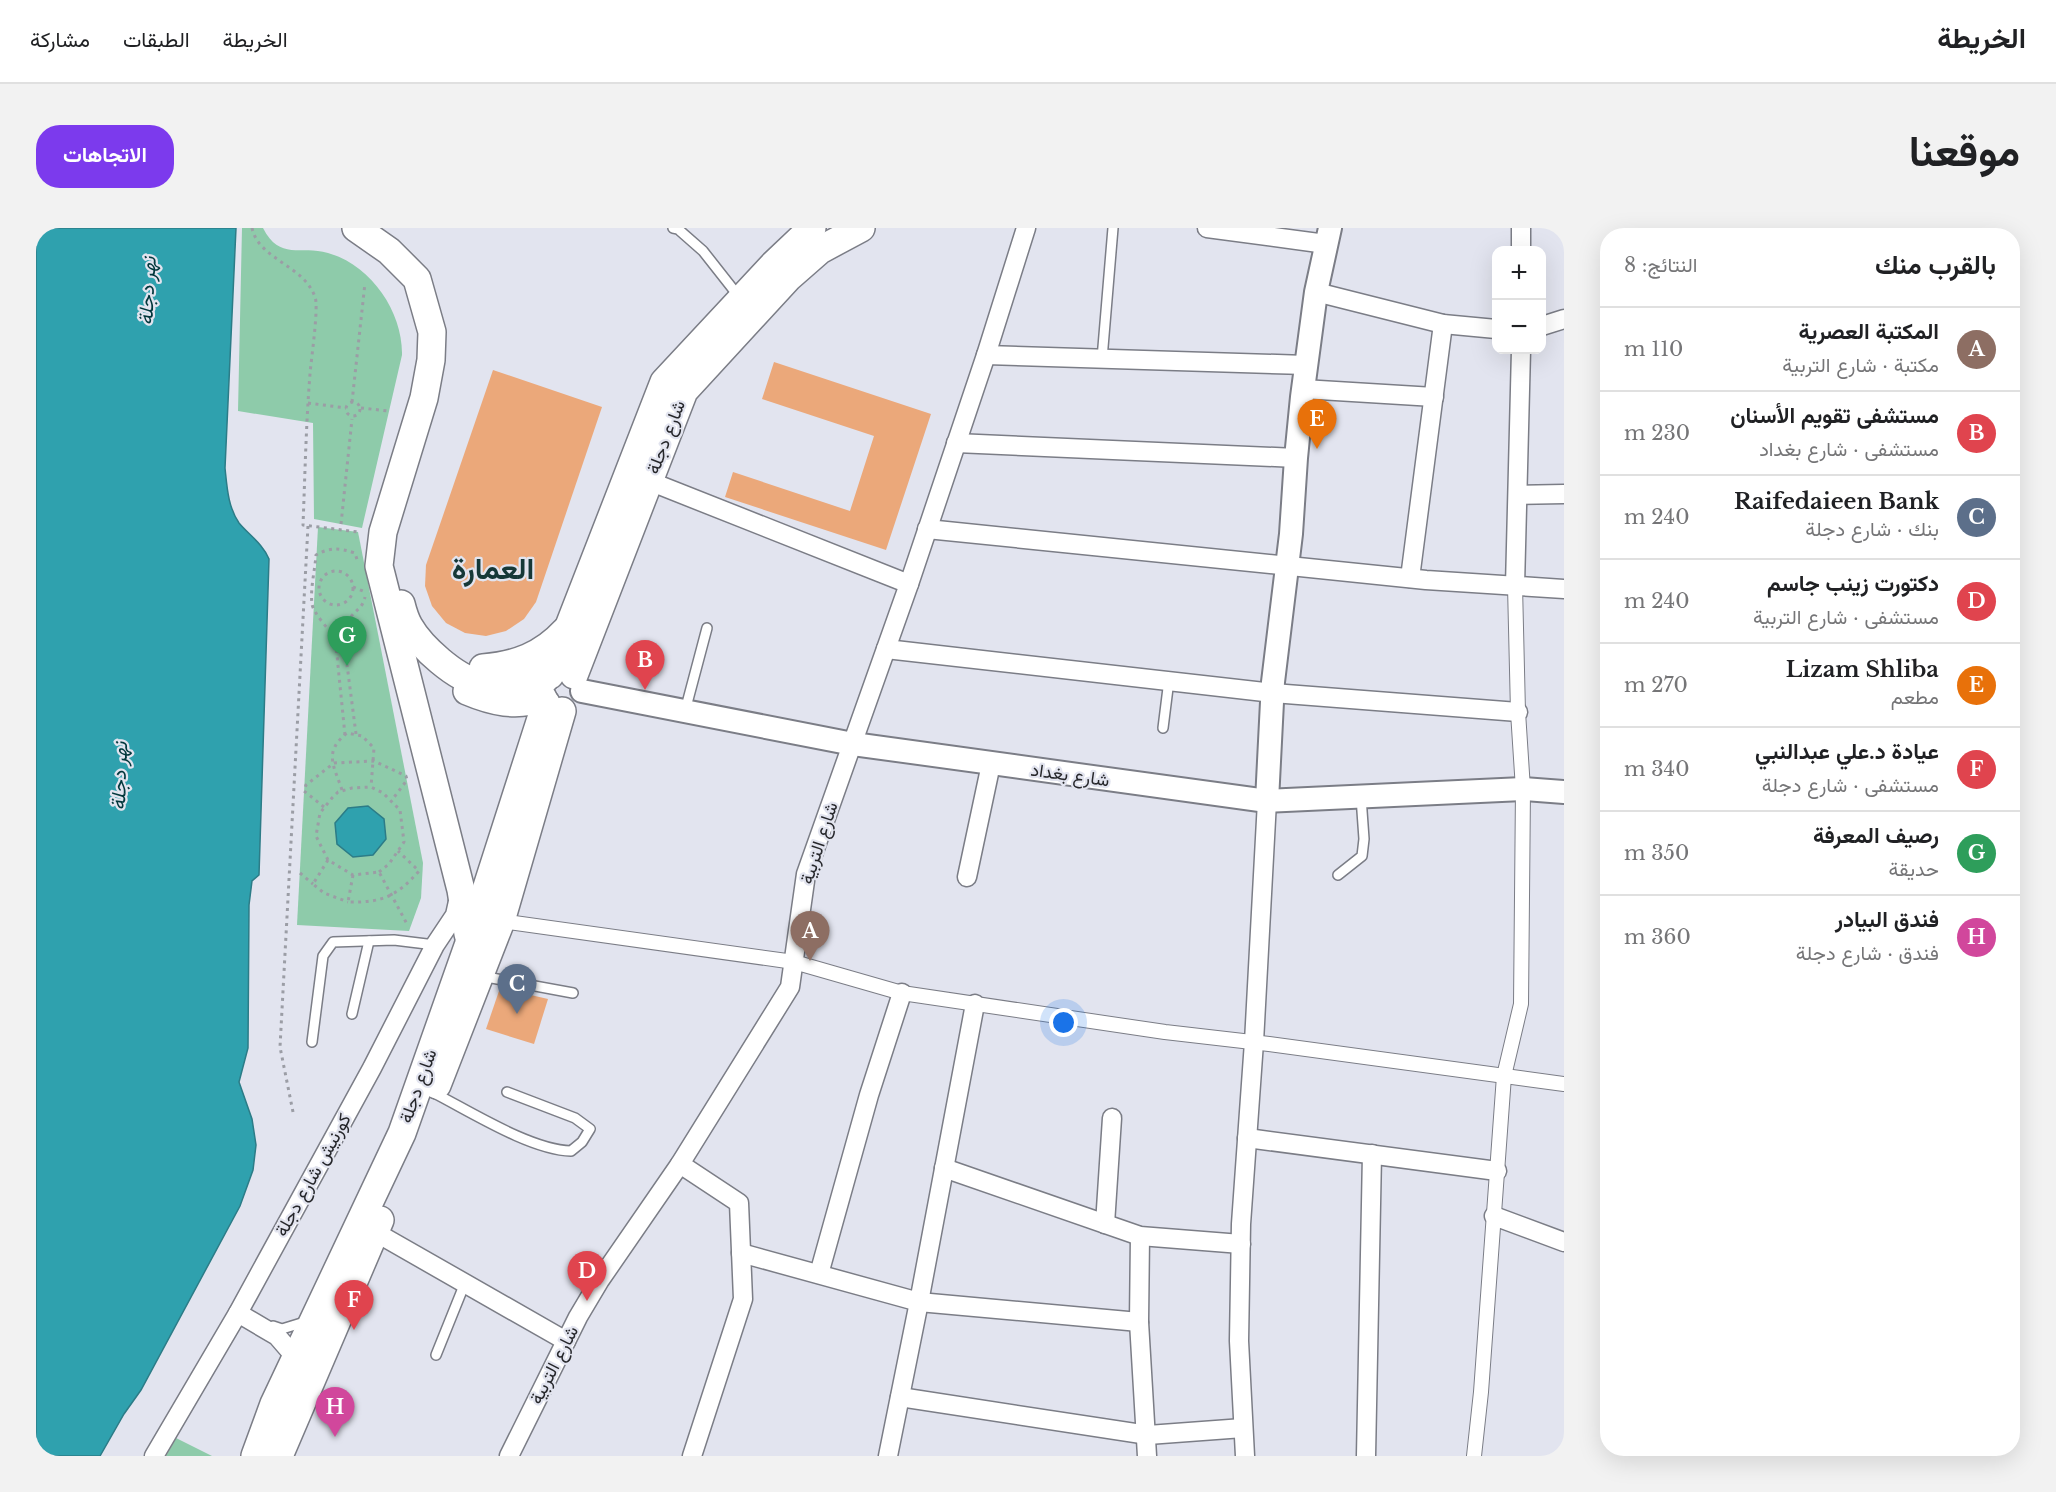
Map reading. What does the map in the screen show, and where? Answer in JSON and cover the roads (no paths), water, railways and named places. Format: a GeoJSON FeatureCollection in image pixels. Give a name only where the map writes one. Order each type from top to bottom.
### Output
{"type":"FeatureCollection","features":[{"type":"Feature","properties":{"kind":"main road"},"geometry":{"type":"LineString","coordinates":[[356,228],[389,250],[417,279],[432,332],[432,360],[424,398],[384,532],[380,566],[411,649],[444,678],[477,695],[519,704],[557,690]]}},
{"type":"Feature","properties":{"kind":"main road"},"geometry":{"type":"LineString","coordinates":[[379,228],[404,247],[427,273],[438,303],[446,336],[440,380],[412,460],[395,533],[390,568],[399,620],[461,890],[468,927],[468,946]]}},
{"type":"Feature","properties":{"kind":"main road","name":"شارع دجلة"},"geometry":{"type":"LineString","coordinates":[[279,1456],[434,1093],[501,921],[557,690],[566,630],[664,382],[811,228]]}},
{"type":"Feature","properties":{"kind":"main road","name":"شارع دجلة"},"geometry":{"type":"LineString","coordinates":[[255,1456],[274,1404],[402,1133],[557,690],[649,481],[684,390],[788,278],[820,250],[861,228]]}},
{"type":"Feature","properties":{"kind":"main road"},"geometry":{"type":"LineString","coordinates":[[399,620],[441,661],[466,679],[480,683],[557,690]]}},
{"type":"Feature","properties":{"kind":"main road"},"geometry":{"type":"LineString","coordinates":[[441,661],[475,668],[513,664],[541,652],[566,630]]}},
{"type":"Feature","properties":{"kind":"street","name":"شارع التربية"},"geometry":{"type":"LineString","coordinates":[[509,1456],[566,1341],[600,1280],[680,1164],[790,987],[806,874],[909,584],[1026,228]]}},
{"type":"Feature","properties":{"kind":"street"},"geometry":{"type":"LineString","coordinates":[[1207,228],[1328,236],[1316,292],[1303,388],[1288,565],[1273,682],[1254,1042],[1240,1244],[1239,1341],[1245,1456]]}},
{"type":"Feature","properties":{"kind":"street"},"geometry":{"type":"LineString","coordinates":[[1521,228],[1521,246]]}},
{"type":"Feature","properties":{"kind":"street"},"geometry":{"type":"LineString","coordinates":[[1316,292],[1443,324],[1492,329]]}},
{"type":"Feature","properties":{"kind":"street"},"geometry":{"type":"LineString","coordinates":[[1546,325],[1564,319]]}},
{"type":"Feature","properties":{"kind":"street"},"geometry":{"type":"LineString","coordinates":[[1410,578],[1443,324]]}},
{"type":"Feature","properties":{"kind":"street"},"geometry":{"type":"LineString","coordinates":[[1474,1456],[1481,1392],[1504,1076],[1521,1004],[1523,789],[1518,712],[1515,586],[1521,354]]}},
{"type":"Feature","properties":{"kind":"street"},"geometry":{"type":"LineString","coordinates":[[986,355],[1306,365]]}},
{"type":"Feature","properties":{"kind":"street"},"geometry":{"type":"LineString","coordinates":[[1303,388],[1434,398]]}},
{"type":"Feature","properties":{"kind":"street"},"geometry":{"type":"LineString","coordinates":[[956,443],[1296,458]]}},
{"type":"Feature","properties":{"kind":"street"},"geometry":{"type":"LineString","coordinates":[[649,481],[909,584]]}},
{"type":"Feature","properties":{"kind":"street"},"geometry":{"type":"LineString","coordinates":[[1518,495],[1564,494]]}},
{"type":"Feature","properties":{"kind":"street"},"geometry":{"type":"LineString","coordinates":[[927,529],[1410,578],[1564,589]]}},
{"type":"Feature","properties":{"kind":"street"},"geometry":{"type":"LineString","coordinates":[[886,650],[1273,693],[1518,712]]}},
{"type":"Feature","properties":{"kind":"street","name":"شارع بغداد"},"geometry":{"type":"LineString","coordinates":[[557,690],[685,711],[853,744],[1267,801],[1523,789],[1564,792]]}},
{"type":"Feature","properties":{"kind":"street"},"geometry":{"type":"LineString","coordinates":[[967,877],[991,764]]}},
{"type":"Feature","properties":{"kind":"street","name":"كورنيش شارع دجلة"},"geometry":{"type":"LineString","coordinates":[[154,1456],[238,1313],[372,1068],[435,945],[455,915],[461,890]]}},
{"type":"Feature","properties":{"kind":"street"},"geometry":{"type":"LineString","coordinates":[[501,921],[794,963],[902,993],[1165,1032],[1564,1084]]}},
{"type":"Feature","properties":{"kind":"street"},"geometry":{"type":"LineString","coordinates":[[819,1274],[869,1095],[902,993]]}},
{"type":"Feature","properties":{"kind":"street"},"geometry":{"type":"LineString","coordinates":[[888,1456],[975,1004]]}},
{"type":"Feature","properties":{"kind":"street"},"geometry":{"type":"LineString","coordinates":[[1105,1224],[1112,1118]]}},
{"type":"Feature","properties":{"kind":"street"},"geometry":{"type":"LineString","coordinates":[[1247,1138],[1497,1171]]}},
{"type":"Feature","properties":{"kind":"street"},"geometry":{"type":"LineString","coordinates":[[1366,1456],[1372,1154]]}},
{"type":"Feature","properties":{"kind":"street"},"geometry":{"type":"LineString","coordinates":[[680,1164],[739,1203],[743,1299],[692,1456]]}},
{"type":"Feature","properties":{"kind":"street"},"geometry":{"type":"LineString","coordinates":[[944,1168],[1140,1236],[1240,1244]]}},
{"type":"Feature","properties":{"kind":"street"},"geometry":{"type":"LineString","coordinates":[[1494,1216],[1564,1242]]}},
{"type":"Feature","properties":{"kind":"street"},"geometry":{"type":"LineString","coordinates":[[375,1232],[566,1341]]}},
{"type":"Feature","properties":{"kind":"street"},"geometry":{"type":"LineString","coordinates":[[1140,1236],[1139,1322],[1148,1436],[1147,1456]]}},
{"type":"Feature","properties":{"kind":"street"},"geometry":{"type":"LineString","coordinates":[[741,1253],[919,1302],[1139,1322]]}},
{"type":"Feature","properties":{"kind":"street"},"geometry":{"type":"LineString","coordinates":[[238,1313],[277,1336],[296,1358]]}},
{"type":"Feature","properties":{"kind":"street"},"geometry":{"type":"LineString","coordinates":[[900,1396],[1148,1436],[1243,1428]]}},
{"type":"Feature","properties":{"kind":"lane"},"geometry":{"type":"LineString","coordinates":[[674,228],[704,251],[741,300]]}},
{"type":"Feature","properties":{"kind":"lane"},"geometry":{"type":"LineString","coordinates":[[1102,358],[1113,228]]}},
{"type":"Feature","properties":{"kind":"lane"},"geometry":{"type":"LineString","coordinates":[[685,711],[707,628]]}},
{"type":"Feature","properties":{"kind":"lane"},"geometry":{"type":"LineString","coordinates":[[1163,728],[1169,680]]}},
{"type":"Feature","properties":{"kind":"lane"},"geometry":{"type":"LineString","coordinates":[[1338,875],[1362,856],[1364,839],[1361,797]]}},
{"type":"Feature","properties":{"kind":"lane"},"geometry":{"type":"LineString","coordinates":[[312,1042],[323,956],[333,942],[394,940],[435,945]]}},
{"type":"Feature","properties":{"kind":"lane"},"geometry":{"type":"LineString","coordinates":[[352,1014],[369,941]]}},
{"type":"Feature","properties":{"kind":"lane"},"geometry":{"type":"LineString","coordinates":[[480,976],[573,993]]}},
{"type":"Feature","properties":{"kind":"lane"},"geometry":{"type":"LineString","coordinates":[[434,1093],[527,1140],[555,1150],[571,1151],[582,1142],[590,1129],[575,1118],[507,1092]]}},
{"type":"Feature","properties":{"kind":"lane"},"geometry":{"type":"LineString","coordinates":[[436,1355],[465,1283]]}},
{"type":"Feature","properties":{"kind":"lane"},"geometry":{"type":"LineString","coordinates":[[238,1313],[282,1329],[314,1320]]}},
{"type":"Feature","properties":{"kind":"water","name":"نهر دجلة"},"geometry":{"type":"Polygon","coordinates":[[[36,228],[236,228],[225,468],[229,497],[235,517],[256,540],[269,559],[259,875],[252,881],[249,905],[248,1048],[239,1082],[252,1119],[256,1145],[253,1170],[240,1206],[141,1390],[100,1456],[36,1456],[36,228]]]}},
{"type":"Feature","properties":{"kind":"water"},"geometry":{"type":"Polygon","coordinates":[[[368,806],[384,819],[386,839],[373,855],[353,857],[337,844],[335,823],[348,808],[368,806]]]}},
{"type":"Feature","properties":{"kind":"place","name":"Lizam Shliba"},"geometry":{"type":"Point","coordinates":[1317,449]}},
{"type":"Feature","properties":{"kind":"place","name":"رصيف المعرفة"},"geometry":{"type":"Point","coordinates":[347,666]}},
{"type":"Feature","properties":{"kind":"place","name":"مستشفى تقويم الأسنان"},"geometry":{"type":"Point","coordinates":[645,690]}},
{"type":"Feature","properties":{"kind":"place","name":"المكتبة العصرية"},"geometry":{"type":"Point","coordinates":[810,961]}},
{"type":"Feature","properties":{"kind":"place","name":"Raifedaieen Bank"},"geometry":{"type":"Point","coordinates":[517,1014]}},
{"type":"Feature","properties":{"kind":"place","name":"دكتورت زينب جاسم"},"geometry":{"type":"Point","coordinates":[587,1301]}},
{"type":"Feature","properties":{"kind":"place","name":"عيادة د.علي عبدالنبي"},"geometry":{"type":"Point","coordinates":[354,1330]}},
{"type":"Feature","properties":{"kind":"place","name":"فندق البيادر"},"geometry":{"type":"Point","coordinates":[335,1437]}},
{"type":"Feature","properties":{"kind":"district","name":"العمارة"},"geometry":{"type":"Point","coordinates":[493,569]}}]}
